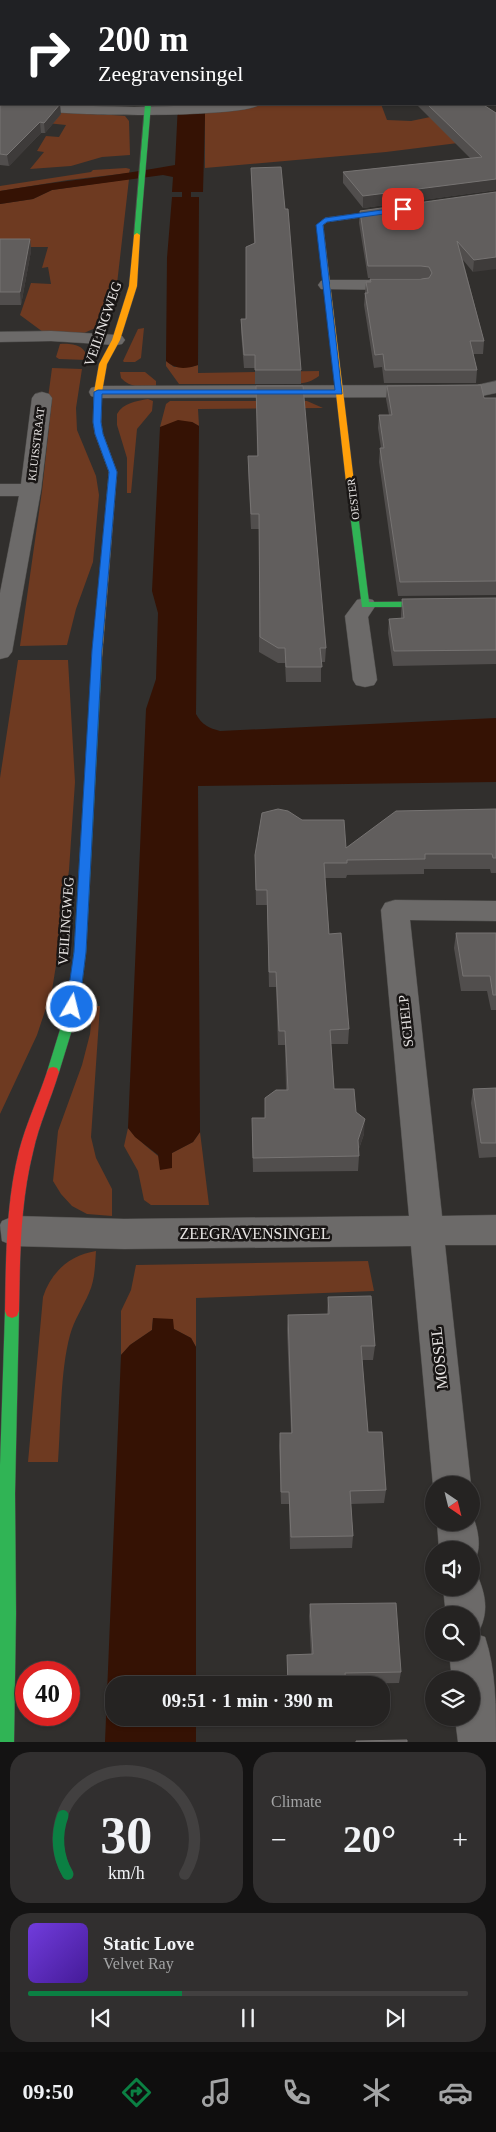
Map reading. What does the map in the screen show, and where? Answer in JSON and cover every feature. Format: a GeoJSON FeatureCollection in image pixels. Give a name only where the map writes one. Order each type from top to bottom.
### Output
{"type":"FeatureCollection","features":[{"type":"Feature","properties":{"kind":"street"},"geometry":{"type":"LineString","coordinates":[[35,105],[110,109],[148,106],[192,109],[241,105]]}},
{"type":"Feature","properties":{"kind":"street","name":"VEILINGWEG"},"geometry":{"type":"LineString","coordinates":[[5,1742],[4,1613],[14,1231],[24,1154],[56,1061],[72,1007],[80,952],[97,650],[113,472],[99,434],[97,422],[98,392],[103,364],[116,340],[133,286],[141,168],[148,106]]}},
{"type":"Feature","properties":{"kind":"street","name":"OESTER"},"geometry":{"type":"LineString","coordinates":[[366,680],[356,616],[366,605],[320,225],[325,220],[392,212],[407,208]]}},
{"type":"Feature","properties":{"kind":"street"},"geometry":{"type":"LineString","coordinates":[[327,286],[420,285]]}},
{"type":"Feature","properties":{"kind":"street"},"geometry":{"type":"LineString","coordinates":[[0,337],[51,336],[116,340]]}},
{"type":"Feature","properties":{"kind":"street"},"geometry":{"type":"LineString","coordinates":[[98,392],[477,392],[496,387]]}},
{"type":"Feature","properties":{"kind":"street","name":"KLUISSTRAAT"},"geometry":{"type":"LineString","coordinates":[[0,652],[31,490],[42,398]]}},
{"type":"Feature","properties":{"kind":"street","name":"KLUISSTRAAT"},"geometry":{"type":"LineString","coordinates":[[0,490],[31,490]]}},
{"type":"Feature","properties":{"kind":"street"},"geometry":{"type":"LineString","coordinates":[[366,605],[496,604]]}},
{"type":"Feature","properties":{"kind":"street","name":"SCHELP"},"geometry":{"type":"LineString","coordinates":[[426,1231],[395,910],[496,911]]}},
{"type":"Feature","properties":{"kind":"street","name":"ZEEGRAVENSINGEL"},"geometry":{"type":"LineString","coordinates":[[14,1231],[124,1234],[496,1230]]}},
{"type":"Feature","properties":{"kind":"street","name":"MOSSEL"},"geometry":{"type":"LineString","coordinates":[[426,1231],[451,1476]]}},
{"type":"Feature","properties":{"kind":"street"},"geometry":{"type":"LineString","coordinates":[[471,1661],[479,1742]]}},
{"type":"Feature","properties":{"kind":"shaded area"},"geometry":{"type":"Polygon","coordinates":[[[178,105],[192,105],[205,112],[203,192],[191,192],[191,197],[199,197],[198,365],[185,368],[174,366],[166,361],[167,258],[172,197],[182,197],[182,192],[172,192],[173,177],[163,175],[52,190],[33,199],[0,204],[0,191],[175,165],[178,105]]]}},
{"type":"Feature","properties":{"kind":"shaded area"},"geometry":{"type":"Polygon","coordinates":[[[264,105],[381,105],[387,120],[411,121],[440,115],[490,139],[386,152],[205,168],[205,112],[264,105]]]}},
{"type":"Feature","properties":{"kind":"shaded area"},"geometry":{"type":"Polygon","coordinates":[[[51,110],[125,116],[129,121],[130,155],[102,157],[71,166],[30,169],[44,152],[37,151],[46,136],[59,137],[66,125],[37,122],[51,110]]]}},
{"type":"Feature","properties":{"kind":"shaded area"},"geometry":{"type":"Polygon","coordinates":[[[130,169],[129,173],[0,191],[0,186],[91,172],[93,170],[130,169]]]}},
{"type":"Feature","properties":{"kind":"shaded area"},"geometry":{"type":"Polygon","coordinates":[[[129,179],[117,284],[100,326],[84,333],[43,332],[20,315],[31,283],[51,284],[48,267],[42,268],[48,247],[0,247],[0,204],[33,199],[52,190],[129,179]]]}},
{"type":"Feature","properties":{"kind":"shaded area"},"geometry":{"type":"Polygon","coordinates":[[[144,328],[141,358],[135,362],[124,362],[138,329],[144,328]]]}},
{"type":"Feature","properties":{"kind":"shaded area"},"geometry":{"type":"Polygon","coordinates":[[[60,344],[69,344],[82,348],[87,360],[59,359],[56,357],[60,344]]]}},
{"type":"Feature","properties":{"kind":"shaded area"},"geometry":{"type":"Polygon","coordinates":[[[166,361],[174,367],[198,365],[198,373],[319,371],[319,376],[305,383],[289,383],[279,379],[279,384],[179,384],[166,366],[166,361]]]}},
{"type":"Feature","properties":{"kind":"shaded area"},"geometry":{"type":"Polygon","coordinates":[[[52,368],[82,369],[76,408],[77,430],[96,476],[99,495],[93,562],[76,609],[67,645],[20,646],[42,491],[52,399],[48,398],[52,368]]]}},
{"type":"Feature","properties":{"kind":"shaded area"},"geometry":{"type":"Polygon","coordinates":[[[120,372],[145,372],[156,381],[156,388],[128,384],[121,378],[120,372]]]}},
{"type":"Feature","properties":{"kind":"shaded area"},"geometry":{"type":"Polygon","coordinates":[[[148,399],[153,401],[152,411],[137,429],[131,493],[127,493],[127,458],[117,425],[117,414],[126,405],[148,399]]]}},
{"type":"Feature","properties":{"kind":"shaded area"},"geometry":{"type":"Polygon","coordinates":[[[170,401],[307,401],[323,408],[198,409],[199,426],[192,422],[160,427],[166,404],[170,401]]]}},
{"type":"Feature","properties":{"kind":"shaded area"},"geometry":{"type":"Polygon","coordinates":[[[178,420],[192,422],[199,426],[196,714],[201,721],[209,727],[220,731],[496,718],[496,782],[198,786],[200,1132],[193,1142],[172,1153],[172,1168],[160,1170],[158,1155],[135,1137],[128,1128],[146,709],[156,679],[158,613],[152,591],[160,427],[178,420]]]}},
{"type":"Feature","properties":{"kind":"shaded area"},"geometry":{"type":"Polygon","coordinates":[[[18,660],[68,660],[75,782],[69,870],[52,990],[37,1035],[0,1114],[0,778],[18,660]]]}},
{"type":"Feature","properties":{"kind":"shaded area"},"geometry":{"type":"Polygon","coordinates":[[[93,1006],[100,1006],[91,1137],[96,1158],[112,1189],[112,1216],[87,1214],[72,1206],[53,1181],[58,1131],[82,1065],[90,1034],[93,1006]]]}},
{"type":"Feature","properties":{"kind":"shaded area"},"geometry":{"type":"Polygon","coordinates":[[[128,1128],[172,1168],[172,1153],[193,1142],[200,1132],[209,1205],[151,1205],[144,1200],[138,1171],[124,1146],[128,1128]]]}},
{"type":"Feature","properties":{"kind":"shaded area"},"geometry":{"type":"Polygon","coordinates":[[[96,1251],[91,1288],[70,1335],[64,1365],[58,1462],[28,1462],[43,1297],[51,1280],[63,1266],[78,1256],[96,1251]]]}},
{"type":"Feature","properties":{"kind":"shaded area"},"geometry":{"type":"Polygon","coordinates":[[[368,1261],[374,1291],[196,1298],[196,1347],[191,1338],[153,1318],[152,1330],[130,1345],[121,1355],[121,1311],[131,1290],[136,1265],[368,1261]]]}},
{"type":"Feature","properties":{"kind":"shaded area"},"geometry":{"type":"Polygon","coordinates":[[[153,1318],[173,1319],[174,1329],[191,1338],[196,1347],[196,1676],[108,1676],[121,1355],[130,1345],[152,1330],[153,1318]]]}},
{"type":"Feature","properties":{"kind":"shaded area"},"geometry":{"type":"Polygon","coordinates":[[[106,1726],[196,1726],[196,1742],[105,1742],[106,1726]]]}},
{"type":"Feature","properties":{"kind":"building"},"geometry":{"type":"Polygon","coordinates":[[[0,105],[59,105],[44,123],[40,122],[7,155],[0,154],[0,105]]]}},
{"type":"Feature","properties":{"kind":"building"},"geometry":{"type":"Polygon","coordinates":[[[428,105],[484,105],[496,113],[496,179],[363,196],[343,172],[482,157],[428,105]]]}},
{"type":"Feature","properties":{"kind":"building"},"geometry":{"type":"Polygon","coordinates":[[[281,167],[285,209],[288,209],[301,370],[255,370],[255,355],[244,355],[241,319],[246,319],[246,247],[255,243],[251,168],[281,167]]]}},
{"type":"Feature","properties":{"kind":"building"},"geometry":{"type":"Polygon","coordinates":[[[496,192],[496,257],[474,260],[457,241],[484,341],[470,341],[477,370],[385,370],[383,354],[375,355],[365,293],[368,293],[366,282],[371,282],[370,279],[429,278],[432,273],[429,267],[421,266],[368,266],[360,211],[496,192]]]}},
{"type":"Feature","properties":{"kind":"building"},"geometry":{"type":"Polygon","coordinates":[[[0,239],[30,239],[20,292],[0,292],[0,239]]]}},
{"type":"Feature","properties":{"kind":"building"},"geometry":{"type":"Polygon","coordinates":[[[481,385],[484,398],[496,398],[496,581],[400,582],[380,448],[384,448],[379,415],[392,415],[387,386],[481,385]]]}},
{"type":"Feature","properties":{"kind":"building"},"geometry":{"type":"Polygon","coordinates":[[[256,386],[303,386],[326,648],[320,648],[322,667],[286,667],[285,648],[278,648],[260,637],[259,514],[251,514],[248,456],[258,456],[256,386]]]}},
{"type":"Feature","properties":{"kind":"building"},"geometry":{"type":"Polygon","coordinates":[[[496,598],[496,650],[394,651],[389,619],[404,618],[402,599],[496,598]]]}},
{"type":"Feature","properties":{"kind":"building"},"geometry":{"type":"Polygon","coordinates":[[[278,809],[288,811],[302,820],[344,820],[346,848],[396,811],[496,809],[496,858],[493,858],[492,854],[425,854],[425,859],[347,860],[347,863],[324,863],[329,934],[341,933],[349,1029],[330,1030],[334,1089],[354,1089],[356,1112],[365,1119],[358,1140],[359,1156],[253,1158],[252,1118],[265,1118],[265,1098],[276,1090],[288,1090],[285,1031],[279,1031],[276,972],[269,972],[267,890],[256,890],[255,855],[262,813],[278,809]]]}},
{"type":"Feature","properties":{"kind":"building"},"geometry":{"type":"Polygon","coordinates":[[[456,933],[496,933],[496,995],[493,995],[490,976],[463,976],[456,933]]]}},
{"type":"Feature","properties":{"kind":"building"},"geometry":{"type":"Polygon","coordinates":[[[496,1088],[496,1143],[481,1143],[473,1089],[496,1088]]]}},
{"type":"Feature","properties":{"kind":"building"},"geometry":{"type":"Polygon","coordinates":[[[371,1296],[375,1346],[361,1346],[368,1432],[382,1432],[386,1490],[350,1491],[353,1536],[291,1537],[289,1492],[281,1492],[280,1433],[292,1433],[288,1315],[329,1314],[328,1297],[371,1296]]]}},
{"type":"Feature","properties":{"kind":"building"},"geometry":{"type":"Polygon","coordinates":[[[396,1603],[401,1672],[345,1673],[345,1676],[288,1676],[287,1655],[313,1654],[310,1604],[396,1603]]]}},
{"type":"Feature","properties":{"kind":"building"},"geometry":{"type":"Polygon","coordinates":[[[407,1740],[407,1742],[356,1742],[356,1741],[407,1740]]]}},
{"type":"Feature","properties":{"kind":"traffic: fast"},"geometry":{"type":"LineString","coordinates":[[137,235],[148,105]]}},
{"type":"Feature","properties":{"kind":"traffic: fast"},"geometry":{"type":"LineString","coordinates":[[350,482],[365,605],[496,604]]}},
{"type":"Feature","properties":{"kind":"traffic: fast"},"geometry":{"type":"LineString","coordinates":[[53,1072],[73,1007],[80,952],[97,657]]}},
{"type":"Feature","properties":{"kind":"traffic: fast"},"geometry":{"type":"LineString","coordinates":[[5,1742],[8,1613],[7,1493],[12,1311]]}},
{"type":"Feature","properties":{"kind":"traffic: slow"},"geometry":{"type":"LineString","coordinates":[[350,482],[320,225],[325,220],[396,211]]}},
{"type":"Feature","properties":{"kind":"traffic: slow"},"geometry":{"type":"LineString","coordinates":[[97,657],[113,472],[99,434],[97,422],[98,392],[103,364],[116,340],[133,286],[137,235]]}},
{"type":"Feature","properties":{"kind":"traffic: jam"},"geometry":{"type":"LineString","coordinates":[[12,1311],[14,1231],[18,1190],[26,1151],[53,1072]]}},
{"type":"Feature","properties":{"kind":"route"},"geometry":{"type":"LineString","coordinates":[[72,1007],[80,952],[97,650],[113,472],[99,434],[97,422],[98,392],[340,393],[320,225],[325,220],[403,209]]}}]}
